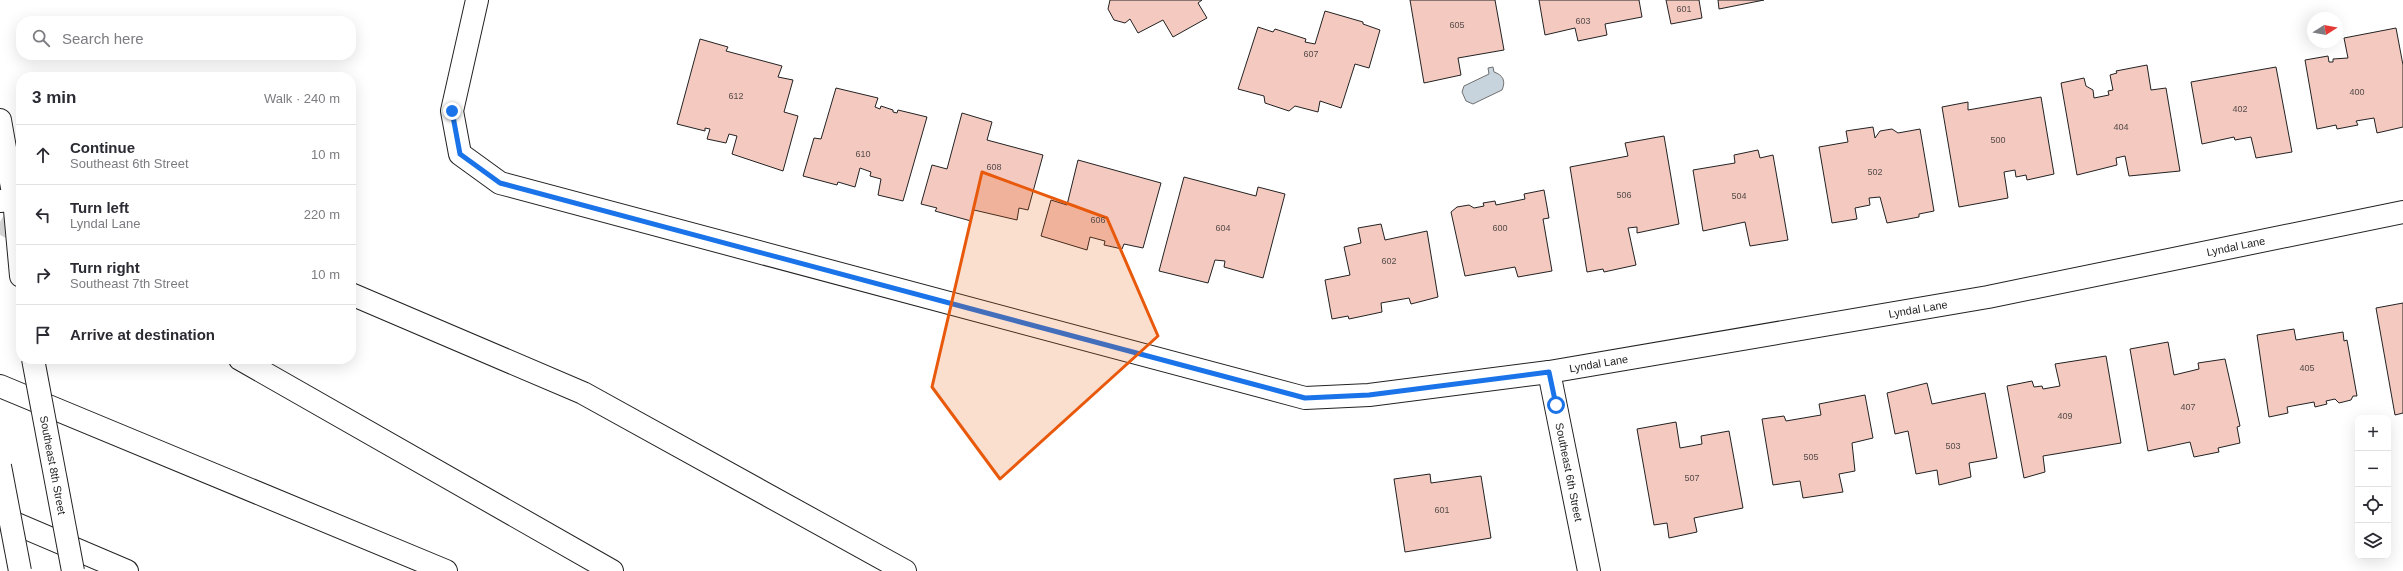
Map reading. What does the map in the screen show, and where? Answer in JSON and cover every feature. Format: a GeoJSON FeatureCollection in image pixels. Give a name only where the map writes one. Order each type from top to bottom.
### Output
{"type":"FeatureCollection","features":[{"type":"Feature","properties":{"kind":"main road","name":"Lyndal Lane"},"geometry":{"type":"LineString","coordinates":[[477,0],[452,111],[460,154],[500,183],[1305,398],[1369,395],[1549,372],[1988,297],[2403,212]]}},
{"type":"Feature","properties":{"kind":"main road"},"geometry":{"type":"LineString","coordinates":[[0,120],[16,234]]}},
{"type":"Feature","properties":{"kind":"main road"},"geometry":{"type":"LineString","coordinates":[[356,296],[583,393],[905,571]]}},
{"type":"Feature","properties":{"kind":"main road","name":"Southeast 8th Street"},"geometry":{"type":"LineString","coordinates":[[34,364],[72,571]]}},
{"type":"Feature","properties":{"kind":"main road"},"geometry":{"type":"LineString","coordinates":[[249,364],[612,571]]}},
{"type":"Feature","properties":{"kind":"main road","name":"Southeast 6th Street"},"geometry":{"type":"LineString","coordinates":[[1549,372],[1589,571]]}},
{"type":"Feature","properties":{"kind":"main road"},"geometry":{"type":"LineString","coordinates":[[0,386],[446,571]]}},
{"type":"Feature","properties":{"kind":"main road"},"geometry":{"type":"LineString","coordinates":[[0,466],[20,571]]}},
{"type":"Feature","properties":{"kind":"main road"},"geometry":{"type":"LineString","coordinates":[[0,517],[127,571]]}},
{"type":"Feature","properties":{"kind":"highlighted area"},"geometry":{"type":"Polygon","coordinates":[[[982,172],[1107,218],[1158,336],[1000,479],[932,387],[982,172]]]}},
{"type":"Feature","properties":{"kind":"shaded area"},"geometry":{"type":"Polygon","coordinates":[[[1493,67],[1494,72],[1500,75],[1504,81],[1502,90],[1473,104],[1466,101],[1462,92],[1464,86],[1489,74],[1488,68],[1493,67]]]}},
{"type":"Feature","properties":{"kind":"building"},"geometry":{"type":"Polygon","coordinates":[[[1110,0],[1202,0],[1198,3],[1207,18],[1173,37],[1163,20],[1138,33],[1130,19],[1125,23],[1114,20],[1108,9],[1110,0]]]}},
{"type":"Feature","properties":{"kind":"building"},"geometry":{"type":"Polygon","coordinates":[[[1410,0],[1495,0],[1504,50],[1458,58],[1461,75],[1424,83],[1410,0]]]}},
{"type":"Feature","properties":{"kind":"building"},"geometry":{"type":"Polygon","coordinates":[[[1539,0],[1639,0],[1642,17],[1605,24],[1607,35],[1578,41],[1575,28],[1545,35],[1539,0]]]}},
{"type":"Feature","properties":{"kind":"building"},"geometry":{"type":"Polygon","coordinates":[[[1666,0],[1699,0],[1702,18],[1671,24],[1666,0]]]}},
{"type":"Feature","properties":{"kind":"building"},"geometry":{"type":"Polygon","coordinates":[[[1718,0],[1764,0],[1719,9],[1718,0]]]}},
{"type":"Feature","properties":{"kind":"building"},"geometry":{"type":"Polygon","coordinates":[[[1325,11],[1363,22],[1363,24],[1380,30],[1369,68],[1355,64],[1341,108],[1320,101],[1318,112],[1295,106],[1289,111],[1265,103],[1264,96],[1238,89],[1258,27],[1273,32],[1275,29],[1306,39],[1305,42],[1315,44],[1325,11]]]}},
{"type":"Feature","properties":{"kind":"building"},"geometry":{"type":"Polygon","coordinates":[[[2396,28],[2403,65],[2403,127],[2377,133],[2374,118],[2356,121],[2358,125],[2337,129],[2336,125],[2317,129],[2305,60],[2328,56],[2329,62],[2333,62],[2333,59],[2348,58],[2344,38],[2396,28]]]}},
{"type":"Feature","properties":{"kind":"building"},"geometry":{"type":"Polygon","coordinates":[[[700,39],[728,47],[726,51],[782,66],[778,77],[793,80],[784,112],[798,116],[783,171],[732,154],[737,136],[729,134],[726,143],[707,139],[710,129],[705,128],[705,131],[677,124],[700,39]]]}},
{"type":"Feature","properties":{"kind":"building"},"geometry":{"type":"Polygon","coordinates":[[[2147,65],[2151,90],[2166,88],[2180,171],[2129,176],[2125,156],[2116,158],[2117,165],[2077,175],[2061,83],[2084,78],[2086,86],[2093,90],[2094,98],[2109,95],[2108,91],[2113,90],[2110,75],[2117,73],[2116,71],[2147,65]]]}},
{"type":"Feature","properties":{"kind":"building"},"geometry":{"type":"Polygon","coordinates":[[[2276,67],[2292,152],[2256,158],[2251,137],[2235,140],[2234,137],[2202,144],[2191,82],[2276,67]]]}},
{"type":"Feature","properties":{"kind":"building"},"geometry":{"type":"Polygon","coordinates":[[[836,88],[878,98],[875,107],[880,109],[881,106],[897,113],[898,110],[927,117],[903,201],[878,195],[881,179],[870,176],[871,172],[860,168],[855,187],[838,182],[837,185],[803,176],[814,138],[821,139],[836,88]]]}},
{"type":"Feature","properties":{"kind":"building"},"geometry":{"type":"Polygon","coordinates":[[[2041,97],[2054,174],[2027,180],[2026,175],[2016,177],[2015,170],[2004,172],[2008,198],[1959,207],[1942,107],[1968,102],[1968,110],[2041,97]]]}},
{"type":"Feature","properties":{"kind":"building"},"geometry":{"type":"Polygon","coordinates":[[[962,113],[992,122],[987,140],[1043,155],[1028,210],[1019,208],[1017,220],[974,210],[971,221],[935,211],[937,208],[921,204],[932,165],[947,169],[962,113]]]}},
{"type":"Feature","properties":{"kind":"building"},"geometry":{"type":"Polygon","coordinates":[[[1873,127],[1875,138],[1880,131],[1892,129],[1898,133],[1920,129],[1934,211],[1919,214],[1919,217],[1887,223],[1880,197],[1869,198],[1870,205],[1855,208],[1857,219],[1832,223],[1819,147],[1848,142],[1846,131],[1873,127]]]}},
{"type":"Feature","properties":{"kind":"building"},"geometry":{"type":"Polygon","coordinates":[[[1664,136],[1679,224],[1637,233],[1637,227],[1628,228],[1636,265],[1604,272],[1603,269],[1587,272],[1570,167],[1628,156],[1625,143],[1664,136]]]}},
{"type":"Feature","properties":{"kind":"building"},"geometry":{"type":"Polygon","coordinates":[[[1758,150],[1760,158],[1773,155],[1788,240],[1750,246],[1745,222],[1703,231],[1693,170],[1735,163],[1734,155],[1758,150]]]}},
{"type":"Feature","properties":{"kind":"building"},"geometry":{"type":"Polygon","coordinates":[[[1078,160],[1161,183],[1143,248],[1124,244],[1122,249],[1104,245],[1105,241],[1090,237],[1087,250],[1041,236],[1051,200],[1067,205],[1078,160]]]}},
{"type":"Feature","properties":{"kind":"building"},"geometry":{"type":"Polygon","coordinates":[[[1184,177],[1256,196],[1258,187],[1285,194],[1263,278],[1224,267],[1225,261],[1215,260],[1208,283],[1159,271],[1184,177]]]}},
{"type":"Feature","properties":{"kind":"building"},"geometry":{"type":"Polygon","coordinates":[[[1544,190],[1549,218],[1543,219],[1552,271],[1518,277],[1515,267],[1465,276],[1451,212],[1457,207],[1469,205],[1474,208],[1484,206],[1483,203],[1495,201],[1496,205],[1525,199],[1524,194],[1544,190]]]}},
{"type":"Feature","properties":{"kind":"building"},"geometry":{"type":"Polygon","coordinates":[[[1381,224],[1385,240],[1427,231],[1438,297],[1411,304],[1409,298],[1381,303],[1382,312],[1349,319],[1348,316],[1332,319],[1325,280],[1350,275],[1344,247],[1361,243],[1358,228],[1381,224]]]}},
{"type":"Feature","properties":{"kind":"building"},"geometry":{"type":"Polygon","coordinates":[[[2403,303],[2403,413],[2395,415],[2376,308],[2403,303]]]}},
{"type":"Feature","properties":{"kind":"building"},"geometry":{"type":"Polygon","coordinates":[[[2294,329],[2296,340],[2343,332],[2344,341],[2347,340],[2357,396],[2353,396],[2351,400],[2339,403],[2335,399],[2326,401],[2327,404],[2315,407],[2314,402],[2287,407],[2288,413],[2269,417],[2257,335],[2294,329]]]}},
{"type":"Feature","properties":{"kind":"building"},"geometry":{"type":"Polygon","coordinates":[[[2168,342],[2174,375],[2199,369],[2198,363],[2225,359],[2240,426],[2237,427],[2240,443],[2218,448],[2219,452],[2194,457],[2190,442],[2148,451],[2130,349],[2168,342]]]}},
{"type":"Feature","properties":{"kind":"building"},"geometry":{"type":"Polygon","coordinates":[[[2106,356],[2121,443],[2043,456],[2045,472],[2024,478],[2007,386],[2032,381],[2034,387],[2042,386],[2043,389],[2060,386],[2055,364],[2106,356]]]}},
{"type":"Feature","properties":{"kind":"building"},"geometry":{"type":"Polygon","coordinates":[[[1927,383],[1932,404],[1985,393],[1997,458],[1969,463],[1971,477],[1939,485],[1937,470],[1916,474],[1908,431],[1895,434],[1887,393],[1927,383]]]}},
{"type":"Feature","properties":{"kind":"building"},"geometry":{"type":"Polygon","coordinates":[[[1865,395],[1873,438],[1852,443],[1855,471],[1839,474],[1843,492],[1803,498],[1800,481],[1773,485],[1762,419],[1784,416],[1786,421],[1821,415],[1819,404],[1865,395]]]}},
{"type":"Feature","properties":{"kind":"building"},"geometry":{"type":"Polygon","coordinates":[[[1676,422],[1680,448],[1702,444],[1701,436],[1729,431],[1743,508],[1694,518],[1697,532],[1669,538],[1667,523],[1654,525],[1637,429],[1676,422]]]}},
{"type":"Feature","properties":{"kind":"building"},"geometry":{"type":"Polygon","coordinates":[[[1430,474],[1431,483],[1481,476],[1491,538],[1405,552],[1394,479],[1430,474]]]}},
{"type":"Feature","properties":{"kind":"tunnel"},"geometry":{"type":"LineString","coordinates":[[0,222],[16,231]]}},
{"type":"Feature","properties":{"kind":"route"},"geometry":{"type":"LineString","coordinates":[[452,111],[460,154],[500,183],[1305,398],[1369,395],[1549,372],[1556,405]]}}]}
